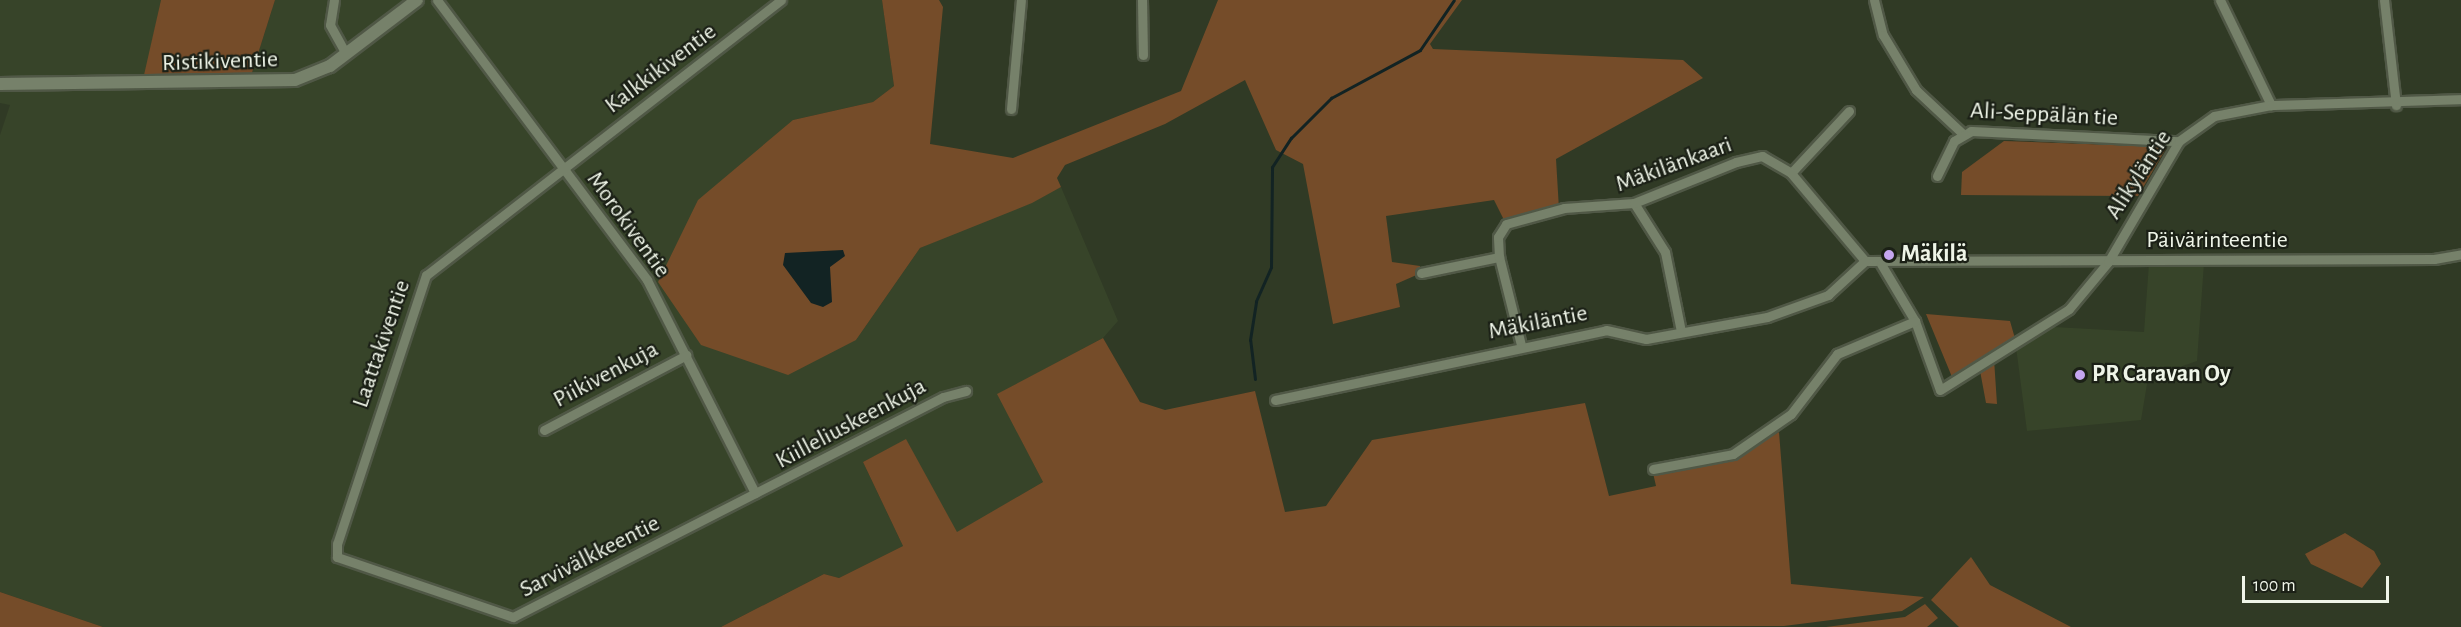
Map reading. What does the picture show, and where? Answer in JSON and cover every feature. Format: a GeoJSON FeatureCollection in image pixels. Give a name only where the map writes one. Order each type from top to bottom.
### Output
{"type":"FeatureCollection","features":[{"type":"Feature","properties":{"kind":"street"},"geometry":{"type":"LineString","coordinates":[[334,0],[330,25],[346,54]]}},
{"type":"Feature","properties":{"kind":"street","name":"Ristikiventie"},"geometry":{"type":"LineString","coordinates":[[0,84],[276,82],[316,72],[346,54],[417,0]]}},
{"type":"Feature","properties":{"kind":"street","name":"Morokiventie"},"geometry":{"type":"LineString","coordinates":[[437,0],[647,280],[755,493]]}},
{"type":"Feature","properties":{"kind":"street","name":"Kalkkikiventie"},"geometry":{"type":"LineString","coordinates":[[562,168],[781,0]]}},
{"type":"Feature","properties":{"kind":"street"},"geometry":{"type":"LineString","coordinates":[[1011,108],[1020,0]]}},
{"type":"Feature","properties":{"kind":"street"},"geometry":{"type":"LineString","coordinates":[[1142,0],[1143,55]]}},
{"type":"Feature","properties":{"kind":"street","name":"Ali-Seppälän tie"},"geometry":{"type":"LineString","coordinates":[[1874,0],[1883,35],[1916,90],[1963,134],[2179,141]]}},
{"type":"Feature","properties":{"kind":"street"},"geometry":{"type":"LineString","coordinates":[[2220,0],[2271,105]]}},
{"type":"Feature","properties":{"kind":"street"},"geometry":{"type":"LineString","coordinates":[[2384,0],[2396,105]]}},
{"type":"Feature","properties":{"kind":"street","name":"Alikyläntie"},"geometry":{"type":"LineString","coordinates":[[1915,321],[1940,390],[2069,309],[2108,262],[2179,141],[2214,116],[2271,105],[2396,105],[2461,99]]}},
{"type":"Feature","properties":{"kind":"street"},"geometry":{"type":"LineString","coordinates":[[1791,173],[1849,111]]}},
{"type":"Feature","properties":{"kind":"street"},"geometry":{"type":"LineString","coordinates":[[1937,176],[1963,134]]}},
{"type":"Feature","properties":{"kind":"street","name":"Mäkilänkaari"},"geometry":{"type":"LineString","coordinates":[[1521,345],[1499,257],[1498,237],[1506,224],[1564,208],[1634,203],[1762,156],[1791,173],[1865,261]]}},
{"type":"Feature","properties":{"kind":"street","name":"Laattakiventie"},"geometry":{"type":"LineString","coordinates":[[337,557],[337,544],[426,275],[562,168]]}},
{"type":"Feature","properties":{"kind":"street"},"geometry":{"type":"LineString","coordinates":[[1634,203],[1665,252],[1681,331]]}},
{"type":"Feature","properties":{"kind":"street","name":"Päivärinteentie"},"geometry":{"type":"LineString","coordinates":[[1865,261],[1881,264],[2434,259],[2461,254]]}},
{"type":"Feature","properties":{"kind":"street"},"geometry":{"type":"LineString","coordinates":[[1421,273],[1499,257]]}},
{"type":"Feature","properties":{"kind":"street","name":"Mäkiläntie"},"geometry":{"type":"LineString","coordinates":[[1275,400],[1521,345],[1606,330],[1646,339],[1767,317],[1828,295],[1865,261]]}},
{"type":"Feature","properties":{"kind":"street"},"geometry":{"type":"LineString","coordinates":[[1653,469],[1733,454],[1791,414],[1837,354],[1915,321],[1881,264]]}},
{"type":"Feature","properties":{"kind":"street","name":"Piikivenkuja"},"geometry":{"type":"LineString","coordinates":[[544,430],[686,355]]}},
{"type":"Feature","properties":{"kind":"street","name":"Kiilleliuskeenkuja"},"geometry":{"type":"LineString","coordinates":[[755,493],[943,397],[966,391]]}},
{"type":"Feature","properties":{"kind":"street","name":"Sarvivälkkeentie"},"geometry":{"type":"LineString","coordinates":[[337,557],[513,617],[755,493]]}},
{"type":"Feature","properties":{"kind":"shaded area"},"geometry":{"type":"Polygon","coordinates":[[[0,0],[161,0],[145,75],[251,76],[275,0],[882,0],[894,86],[873,102],[793,120],[856,340],[920,248],[1061,187],[1118,321],[1103,338],[998,394],[1043,482],[957,533],[906,440],[863,462],[903,546],[839,578],[824,574],[721,627],[103,627],[0,592],[0,135],[10,105],[0,103],[0,0]]]}},
{"type":"Feature","properties":{"kind":"shaded area"},"geometry":{"type":"Polygon","coordinates":[[[161,0],[275,0],[251,76],[144,75],[161,0]]]}},
{"type":"Feature","properties":{"kind":"shaded area"},"geometry":{"type":"Polygon","coordinates":[[[882,0],[939,0],[943,7],[930,144],[1013,158],[1181,91],[1218,0],[1462,0],[1430,44],[1433,49],[1683,60],[1703,78],[1556,159],[1559,209],[1506,224],[1494,200],[1386,216],[1392,262],[1420,266],[1421,273],[1396,284],[1400,307],[1333,324],[1303,164],[1276,150],[1245,80],[1165,124],[1065,165],[1057,178],[1061,187],[1032,203],[920,248],[856,340],[788,375],[701,345],[658,282],[698,200],[793,120],[873,102],[894,86],[882,0]]]}},
{"type":"Feature","properties":{"kind":"shaded area"},"geometry":{"type":"Polygon","coordinates":[[[2004,141],[2167,147],[2138,196],[1961,195],[1962,172],[2004,141]]]}},
{"type":"Feature","properties":{"kind":"shaded area"},"geometry":{"type":"Polygon","coordinates":[[[843,250],[845,256],[830,267],[832,302],[823,307],[811,303],[783,265],[785,253],[843,250]]]}},
{"type":"Feature","properties":{"kind":"shaded area"},"geometry":{"type":"Polygon","coordinates":[[[2149,263],[2204,263],[2197,361],[2148,378],[2141,420],[2027,431],[2016,347],[2054,327],[2144,332],[2149,263]]]}},
{"type":"Feature","properties":{"kind":"shaded area"},"geometry":{"type":"Polygon","coordinates":[[[1926,314],[2010,321],[2016,342],[1994,359],[1997,404],[1986,403],[1978,360],[1952,377],[1926,314]]]}},
{"type":"Feature","properties":{"kind":"shaded area"},"geometry":{"type":"Polygon","coordinates":[[[1103,338],[1140,402],[1165,410],[1255,391],[1285,512],[1326,506],[1372,440],[1585,403],[1609,496],[1656,486],[1653,473],[1732,459],[1779,432],[1791,584],[1924,597],[1902,611],[1784,626],[721,627],[824,574],[839,578],[903,546],[863,462],[906,439],[957,532],[1043,482],[997,394],[1103,338]]]}},
{"type":"Feature","properties":{"kind":"shaded area"},"geometry":{"type":"Polygon","coordinates":[[[2345,533],[2374,551],[2381,564],[2362,588],[2311,564],[2305,554],[2345,533]]]}},
{"type":"Feature","properties":{"kind":"shaded area"},"geometry":{"type":"Polygon","coordinates":[[[1971,557],[1990,585],[2071,627],[1959,627],[1931,600],[1971,557]]]}},
{"type":"Feature","properties":{"kind":"shaded area"},"geometry":{"type":"Polygon","coordinates":[[[0,592],[103,627],[0,627],[0,592]]]}},
{"type":"Feature","properties":{"kind":"shaded area"},"geometry":{"type":"Polygon","coordinates":[[[1925,604],[1938,618],[1927,627],[1826,627],[1905,617],[1925,604]]]}},
{"type":"Feature","properties":{"kind":"waterway"},"geometry":{"type":"LineString","coordinates":[[1255,379],[1250,340],[1256,301],[1271,267],[1272,167],[1291,138],[1331,98],[1420,50],[1454,0]]}},
{"type":"Feature","properties":{"kind":"place","name":"Mäkilä"},"geometry":{"type":"Point","coordinates":[1889,255]}},
{"type":"Feature","properties":{"kind":"place","name":"PR Caravan Oy"},"geometry":{"type":"Point","coordinates":[2080,375]}}]}
